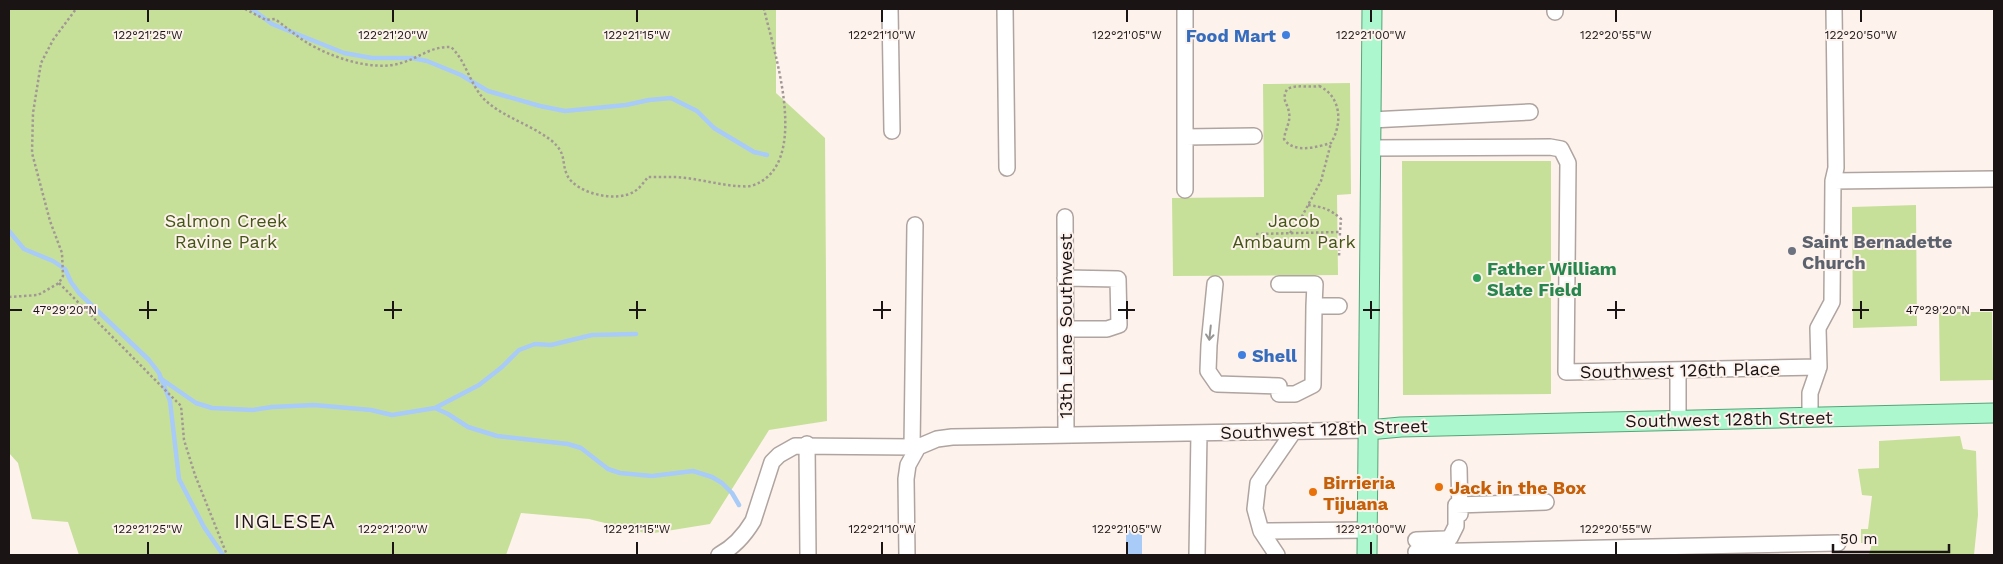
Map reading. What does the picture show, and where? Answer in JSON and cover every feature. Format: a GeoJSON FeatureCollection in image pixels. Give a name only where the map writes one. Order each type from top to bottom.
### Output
{"type":"FeatureCollection","features":[{"type":"Feature","properties":{"kind":"main road"},"geometry":{"type":"LineString","coordinates":[[1367,555],[1372,9]]}},
{"type":"Feature","properties":{"kind":"main road","name":"Southwest 128th Street"},"geometry":{"type":"LineString","coordinates":[[1368,430],[1401,427],[1994,413]]}},
{"type":"Feature","properties":{"kind":"street"},"geometry":{"type":"LineString","coordinates":[[890,9],[892,131]]}},
{"type":"Feature","properties":{"kind":"street"},"geometry":{"type":"LineString","coordinates":[[1006,9],[1007,168]]}},
{"type":"Feature","properties":{"kind":"street"},"geometry":{"type":"LineString","coordinates":[[1185,9],[1185,190]]}},
{"type":"Feature","properties":{"kind":"street"},"geometry":{"type":"LineString","coordinates":[[1810,417],[1810,392],[1819,366],[1818,328],[1832,302],[1834,181],[1836,168],[1834,9]]}},
{"type":"Feature","properties":{"kind":"street"},"geometry":{"type":"LineString","coordinates":[[1371,120],[1530,112]]}},
{"type":"Feature","properties":{"kind":"street"},"geometry":{"type":"LineString","coordinates":[[1185,137],[1254,136]]}},
{"type":"Feature","properties":{"kind":"street","name":"Southwest 126th Place"},"geometry":{"type":"LineString","coordinates":[[1370,148],[1550,147],[1561,149],[1568,162],[1566,372],[1678,371],[1819,366]]}},
{"type":"Feature","properties":{"kind":"street"},"geometry":{"type":"LineString","coordinates":[[1834,181],[1994,178]]}},
{"type":"Feature","properties":{"kind":"street","name":"13th Lane Southwest"},"geometry":{"type":"LineString","coordinates":[[1065,217],[1066,435]]}},
{"type":"Feature","properties":{"kind":"street"},"geometry":{"type":"LineString","coordinates":[[908,555],[906,479],[908,465],[915,447],[915,225]]}},
{"type":"Feature","properties":{"kind":"street"},"geometry":{"type":"LineString","coordinates":[[1065,278],[1118,280],[1119,325],[1107,329],[1066,329]]}},
{"type":"Feature","properties":{"kind":"street"},"geometry":{"type":"LineString","coordinates":[[1215,284],[1208,371],[1217,384],[1279,386],[1279,394],[1295,401],[1313,385],[1315,284],[1279,284]]}},
{"type":"Feature","properties":{"kind":"street"},"geometry":{"type":"LineString","coordinates":[[1314,306],[1339,306]]}},
{"type":"Feature","properties":{"kind":"street"},"geometry":{"type":"LineString","coordinates":[[1678,371],[1678,420]]}},
{"type":"Feature","properties":{"kind":"street","name":"Southwest 128th Street"},"geometry":{"type":"LineString","coordinates":[[719,555],[730,549],[740,540],[753,521],[772,462],[787,449],[795,446],[807,444],[915,447],[937,438],[1368,430]]}},
{"type":"Feature","properties":{"kind":"street"},"geometry":{"type":"LineString","coordinates":[[1277,555],[1261,531],[1255,509],[1258,483],[1294,431]]}},
{"type":"Feature","properties":{"kind":"street"},"geometry":{"type":"LineString","coordinates":[[1197,555],[1199,432]]}},
{"type":"Feature","properties":{"kind":"street"},"geometry":{"type":"LineString","coordinates":[[807,444],[808,555]]}},
{"type":"Feature","properties":{"kind":"street"},"geometry":{"type":"LineString","coordinates":[[1456,469],[1460,504],[1461,552]]}},
{"type":"Feature","properties":{"kind":"street"},"geometry":{"type":"LineString","coordinates":[[1546,502],[1456,504],[1456,526],[1450,538],[1416,546],[1461,552],[1819,549],[1838,543]]}},
{"type":"Feature","properties":{"kind":"street"},"geometry":{"type":"LineString","coordinates":[[1261,531],[1367,530]]}},
{"type":"Feature","properties":{"kind":"path"},"geometry":{"type":"LineString","coordinates":[[9,297],[38,294],[59,283],[64,276],[64,262],[32,153],[33,113],[41,63],[53,40],[70,20],[76,9]]}},
{"type":"Feature","properties":{"kind":"path"},"geometry":{"type":"LineString","coordinates":[[245,9],[266,20],[275,19],[307,43],[330,54],[369,66],[400,64],[436,47],[451,47],[464,63],[468,74],[485,100],[499,111],[528,125],[553,142],[564,154],[567,175],[582,191],[612,197],[635,192],[648,177],[676,177],[716,184],[750,187],[770,176],[780,157],[787,124],[784,93],[764,9]]}},
{"type":"Feature","properties":{"kind":"path"},"geometry":{"type":"LineString","coordinates":[[1290,233],[1321,181],[1339,114],[1331,92],[1319,86],[1309,88],[1292,87],[1288,89],[1284,98],[1290,114],[1285,134],[1286,142],[1305,148],[1331,143]]}},
{"type":"Feature","properties":{"kind":"path"},"geometry":{"type":"LineString","coordinates":[[1308,205],[1325,207],[1332,210],[1341,219],[1339,257]]}},
{"type":"Feature","properties":{"kind":"path"},"geometry":{"type":"LineString","coordinates":[[1256,234],[1340,232]]}},
{"type":"Feature","properties":{"kind":"path"},"geometry":{"type":"LineString","coordinates":[[59,283],[181,406],[184,440],[192,466],[227,555]]}},
{"type":"Feature","properties":{"kind":"green space","name":"Salmon Creek Ravine Park"},"geometry":{"type":"Polygon","coordinates":[[[9,9],[776,9],[776,93],[825,138],[827,421],[769,430],[710,524],[648,534],[589,519],[521,513],[506,555],[79,555],[68,522],[32,519],[18,463],[9,453],[9,9]]]}},
{"type":"Feature","properties":{"kind":"green space","name":"Jacob Ambaum Park"},"geometry":{"type":"Polygon","coordinates":[[[1350,83],[1351,194],[1337,195],[1338,275],[1173,276],[1172,198],[1264,197],[1263,84],[1350,83]]]}},
{"type":"Feature","properties":{"kind":"green space","name":"Father William Slate Field"},"geometry":{"type":"Polygon","coordinates":[[[1402,161],[1551,161],[1551,394],[1403,395],[1402,161]]]}},
{"type":"Feature","properties":{"kind":"green space"},"geometry":{"type":"Polygon","coordinates":[[[1916,205],[1917,326],[1853,328],[1852,207],[1916,205]]]}},
{"type":"Feature","properties":{"kind":"green space"},"geometry":{"type":"Polygon","coordinates":[[[1939,312],[1992,312],[1993,380],[1940,381],[1939,312]]]}},
{"type":"Feature","properties":{"kind":"green space"},"geometry":{"type":"Polygon","coordinates":[[[1960,436],[1963,449],[1976,451],[1978,515],[1974,555],[1869,555],[1872,543],[1861,543],[1861,529],[1868,529],[1872,496],[1862,495],[1858,469],[1879,468],[1879,441],[1960,436]]]}},
{"type":"Feature","properties":{"kind":"water"},"geometry":{"type":"Polygon","coordinates":[[[1126,529],[1142,529],[1142,555],[1126,555],[1126,529]]]}},
{"type":"Feature","properties":{"kind":"waterway"},"geometry":{"type":"LineString","coordinates":[[252,9],[272,24],[344,53],[372,58],[412,58],[427,61],[461,75],[488,91],[540,106],[565,111],[671,98],[697,111],[714,128],[754,152],[767,155]]}},
{"type":"Feature","properties":{"kind":"waterway"},"geometry":{"type":"LineString","coordinates":[[9,231],[24,249],[53,261],[65,269],[79,293],[149,360],[159,373],[170,401],[179,479],[204,527],[223,555]]}},
{"type":"Feature","properties":{"kind":"waterway"},"geometry":{"type":"LineString","coordinates":[[435,408],[479,385],[502,367],[519,350],[535,344],[551,345],[592,335],[636,334]]}},
{"type":"Feature","properties":{"kind":"waterway"},"geometry":{"type":"LineString","coordinates":[[160,378],[196,403],[212,408],[253,410],[314,405],[371,410],[392,415],[435,408],[468,427],[497,436],[568,444],[581,448],[608,469],[620,473],[652,476],[693,471],[712,477],[722,483],[732,493],[739,505]]}},
{"type":"Feature","properties":{"kind":"place","name":"Food Mart"},"geometry":{"type":"Point","coordinates":[1286,35]}},
{"type":"Feature","properties":{"kind":"place","name":"Saint Bernadette Church"},"geometry":{"type":"Point","coordinates":[1792,251]}},
{"type":"Feature","properties":{"kind":"place","name":"Father William Slate Field"},"geometry":{"type":"Point","coordinates":[1477,278]}},
{"type":"Feature","properties":{"kind":"place","name":"Shell"},"geometry":{"type":"Point","coordinates":[1242,355]}},
{"type":"Feature","properties":{"kind":"place","name":"Jack in the Box"},"geometry":{"type":"Point","coordinates":[1439,487]}},
{"type":"Feature","properties":{"kind":"place","name":"Birrieria Tijuana"},"geometry":{"type":"Point","coordinates":[1313,492]}},
{"type":"Feature","properties":{"kind":"district","name":"INGLESEA"},"geometry":{"type":"Point","coordinates":[285,521]}}]}
